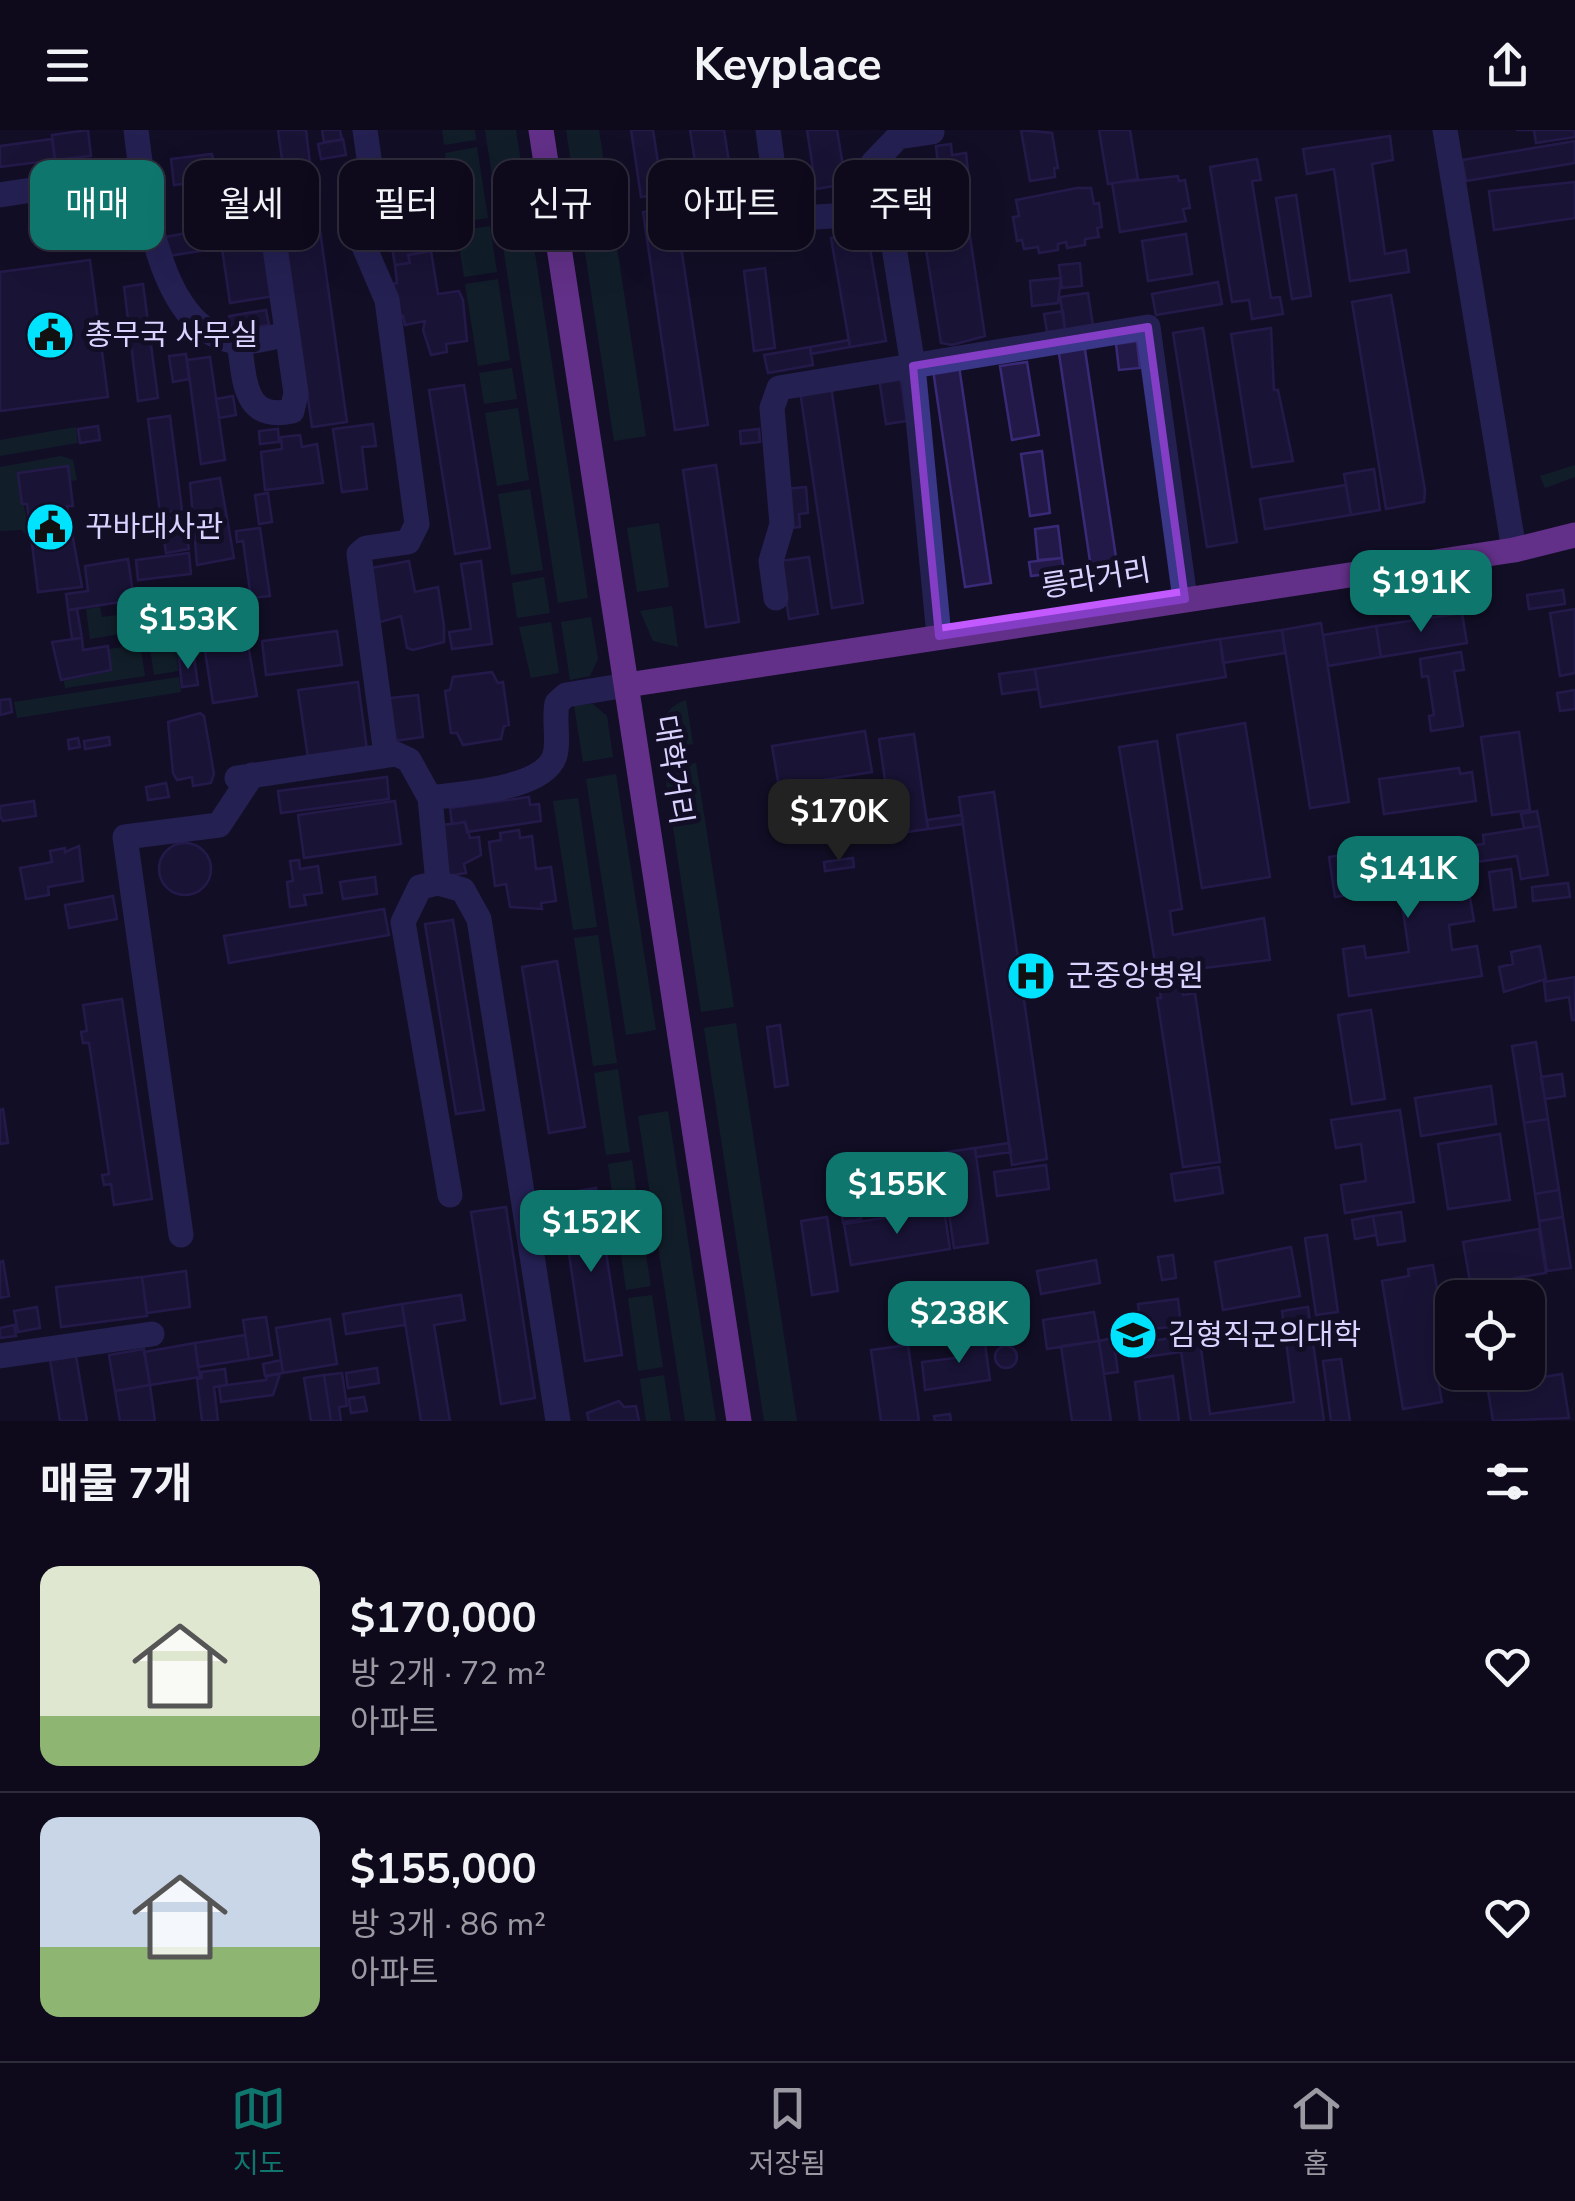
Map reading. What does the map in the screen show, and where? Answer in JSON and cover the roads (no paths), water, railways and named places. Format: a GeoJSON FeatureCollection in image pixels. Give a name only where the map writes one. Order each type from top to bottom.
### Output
{"type":"FeatureCollection","features":[{"type":"Feature","properties":{"kind":"main road","name":"대학거리"},"geometry":{"type":"LineString","coordinates":[[541,130],[739,1421]]}},
{"type":"Feature","properties":{"kind":"main road","name":"릉라거리"},"geometry":{"type":"LineString","coordinates":[[627,685],[1514,550],[1575,535]]}},
{"type":"Feature","properties":{"kind":"street"},"geometry":{"type":"LineString","coordinates":[[136,130],[140,160]]}},
{"type":"Feature","properties":{"kind":"street"},"geometry":{"type":"LineString","coordinates":[[366,130],[370,165],[354,184],[362,244],[386,300],[418,524],[408,542],[366,548],[359,554],[386,754]]}},
{"type":"Feature","properties":{"kind":"street"},"geometry":{"type":"LineString","coordinates":[[768,130],[777,197],[786,219],[834,216]]}},
{"type":"Feature","properties":{"kind":"street"},"geometry":{"type":"LineString","coordinates":[[1445,130],[1514,550]]}},
{"type":"Feature","properties":{"kind":"street"},"geometry":{"type":"LineString","coordinates":[[876,160],[898,137],[932,132]]}},
{"type":"Feature","properties":{"kind":"street"},"geometry":{"type":"LineString","coordinates":[[0,195],[30,190]]}},
{"type":"Feature","properties":{"kind":"street"},"geometry":{"type":"LineString","coordinates":[[156,250],[187,312],[214,334],[239,342],[287,334]]}},
{"type":"Feature","properties":{"kind":"street"},"geometry":{"type":"LineString","coordinates":[[239,342],[247,392],[260,410],[275,414],[292,411],[296,393],[275,250]]}},
{"type":"Feature","properties":{"kind":"street"},"geometry":{"type":"LineString","coordinates":[[895,250],[913,366],[939,636]]}},
{"type":"Feature","properties":{"kind":"street"},"geometry":{"type":"LineString","coordinates":[[776,598],[770,561],[782,524],[772,408],[778,388],[1148,327],[1185,599]]}},
{"type":"Feature","properties":{"kind":"street"},"geometry":{"type":"LineString","coordinates":[[430,798],[533,780],[548,770],[556,753],[557,703],[566,695],[627,685]]}},
{"type":"Feature","properties":{"kind":"street"},"geometry":{"type":"LineString","coordinates":[[181,1236],[125,836],[219,825],[245,776],[386,754],[408,760],[430,798],[438,883]]}},
{"type":"Feature","properties":{"kind":"street"},"geometry":{"type":"LineString","coordinates":[[450,1194],[404,922],[420,887],[438,883],[464,890],[479,919],[558,1421]]}},
{"type":"Feature","properties":{"kind":"street"},"geometry":{"type":"LineString","coordinates":[[0,1356],[152,1334]]}},
{"type":"Feature","properties":{"kind":"water"},"geometry":{"type":"Polygon","coordinates":[[[189,598],[192,623],[173,625],[171,608],[162,609],[161,601],[189,598]]]}},
{"type":"Feature","properties":{"kind":"place","name":"총무국 사무실"},"geometry":{"type":"Point","coordinates":[50,335]}},
{"type":"Feature","properties":{"kind":"place","name":"꾸바대사관"},"geometry":{"type":"Point","coordinates":[50,527]}},
{"type":"Feature","properties":{"kind":"place","name":"군중앙병원"},"geometry":{"type":"Point","coordinates":[1031,976]}},
{"type":"Feature","properties":{"kind":"place","name":"김형직군의대학"},"geometry":{"type":"Point","coordinates":[1133,1335]}}]}
